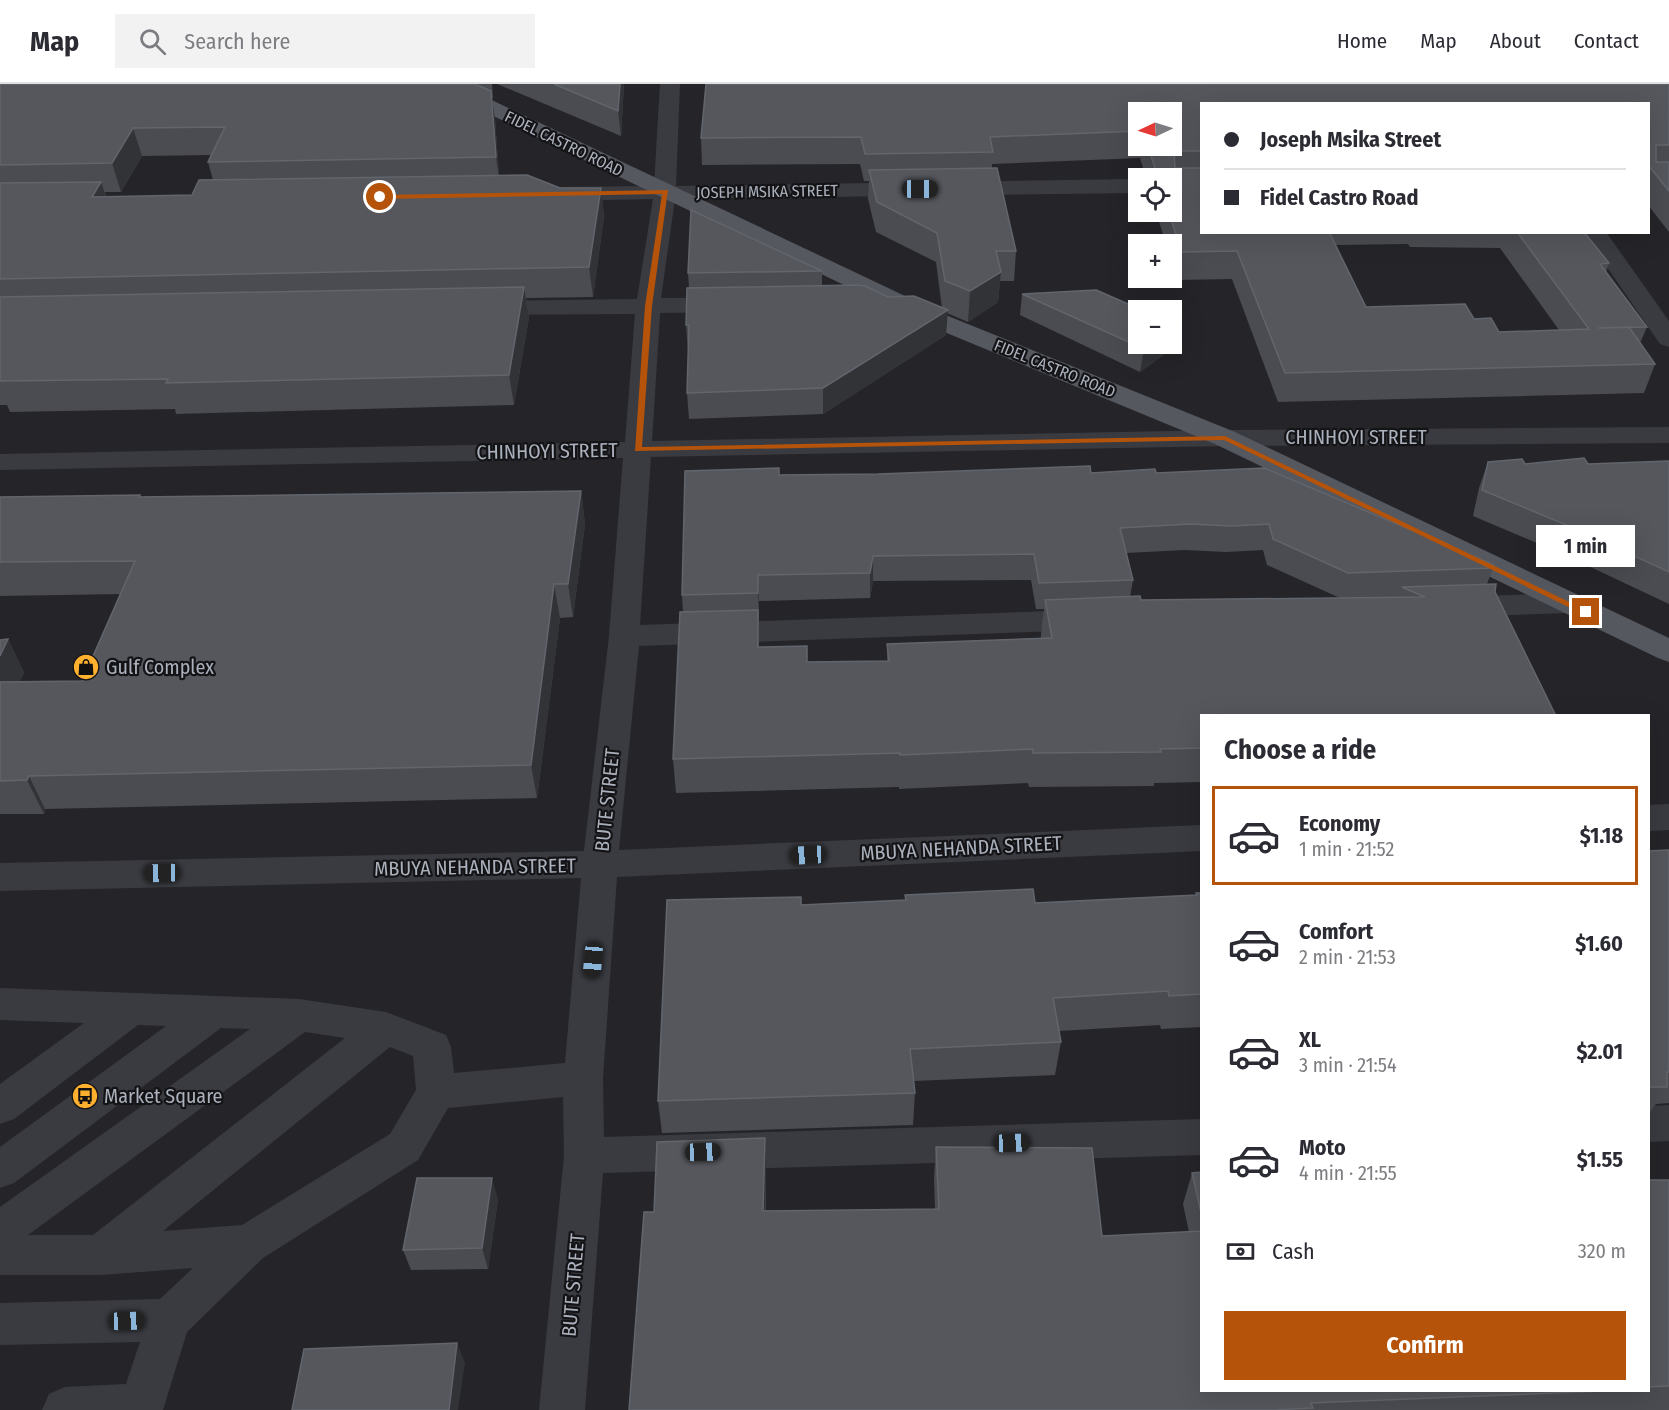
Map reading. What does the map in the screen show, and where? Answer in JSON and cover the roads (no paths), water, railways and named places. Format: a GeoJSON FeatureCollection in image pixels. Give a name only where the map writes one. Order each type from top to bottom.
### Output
{"type":"FeatureCollection","features":[{"type":"Feature","properties":{"kind":"main road","name":"FIDEL CASTRO ROAD"},"geometry":{"type":"LineString","coordinates":[[433,91],[472,99],[906,306],[1225,438],[1669,651]]}},
{"type":"Feature","properties":{"kind":"street"},"geometry":{"type":"LineString","coordinates":[[665,192],[670,84]]}},
{"type":"Feature","properties":{"kind":"street","name":"JOSEPH MSIKA STREET"},"geometry":{"type":"LineString","coordinates":[[535,194],[1128,186]]}},
{"type":"Feature","properties":{"kind":"street","name":"BUTE STREET"},"geometry":{"type":"LineString","coordinates":[[562,1410],[584,1156],[584,1078],[600,864],[624,636],[648,306],[665,192]]}},
{"type":"Feature","properties":{"kind":"street"},"geometry":{"type":"LineString","coordinates":[[1595,234],[1669,339]]}},
{"type":"Feature","properties":{"kind":"street"},"geometry":{"type":"LineString","coordinates":[[845,302],[906,306]]}},
{"type":"Feature","properties":{"kind":"street"},"geometry":{"type":"LineString","coordinates":[[457,308],[751,305]]}},
{"type":"Feature","properties":{"kind":"street","name":"CHINHOYI STREET"},"geometry":{"type":"LineString","coordinates":[[0,462],[1225,438],[1669,435]]}},
{"type":"Feature","properties":{"kind":"street"},"geometry":{"type":"LineString","coordinates":[[1436,607],[1568,603]]}},
{"type":"Feature","properties":{"kind":"street"},"geometry":{"type":"LineString","coordinates":[[624,636],[1114,619]]}},
{"type":"Feature","properties":{"kind":"street"},"geometry":{"type":"LineString","coordinates":[[1650,818],[1669,817]]}},
{"type":"Feature","properties":{"kind":"street","name":"MBUYA NEHANDA STREET"},"geometry":{"type":"LineString","coordinates":[[0,877],[600,864],[1200,838]]}},
{"type":"Feature","properties":{"kind":"street"},"geometry":{"type":"LineString","coordinates":[[8,1010],[132,1008],[300,1015],[386,1028],[432,1047],[436,1092],[404,1147],[248,1244],[169,1320],[141,1408],[65,1410]]}},
{"type":"Feature","properties":{"kind":"street"},"geometry":{"type":"LineString","coordinates":[[0,1107],[132,1008]]}},
{"type":"Feature","properties":{"kind":"street"},"geometry":{"type":"LineString","coordinates":[[0,1170],[215,1011]]}},
{"type":"Feature","properties":{"kind":"street"},"geometry":{"type":"LineString","coordinates":[[0,1231],[300,1015]]}},
{"type":"Feature","properties":{"kind":"street"},"geometry":{"type":"LineString","coordinates":[[101,1255],[386,1028]]}},
{"type":"Feature","properties":{"kind":"street"},"geometry":{"type":"LineString","coordinates":[[436,1092],[584,1078]]}},
{"type":"Feature","properties":{"kind":"street"},"geometry":{"type":"LineString","coordinates":[[1650,1124],[1669,1123]]}},
{"type":"Feature","properties":{"kind":"street"},"geometry":{"type":"LineString","coordinates":[[584,1156],[1200,1137]]}},
{"type":"Feature","properties":{"kind":"street"},"geometry":{"type":"LineString","coordinates":[[0,1255],[101,1255],[248,1244]]}},
{"type":"Feature","properties":{"kind":"street"},"geometry":{"type":"LineString","coordinates":[[0,1324],[169,1320]]}},
{"type":"Feature","properties":{"kind":"place","name":"Gulf Complex"},"geometry":{"type":"Point","coordinates":[86,667]}},
{"type":"Feature","properties":{"kind":"place","name":"Market Square"},"geometry":{"type":"Point","coordinates":[85,1096]}}]}
